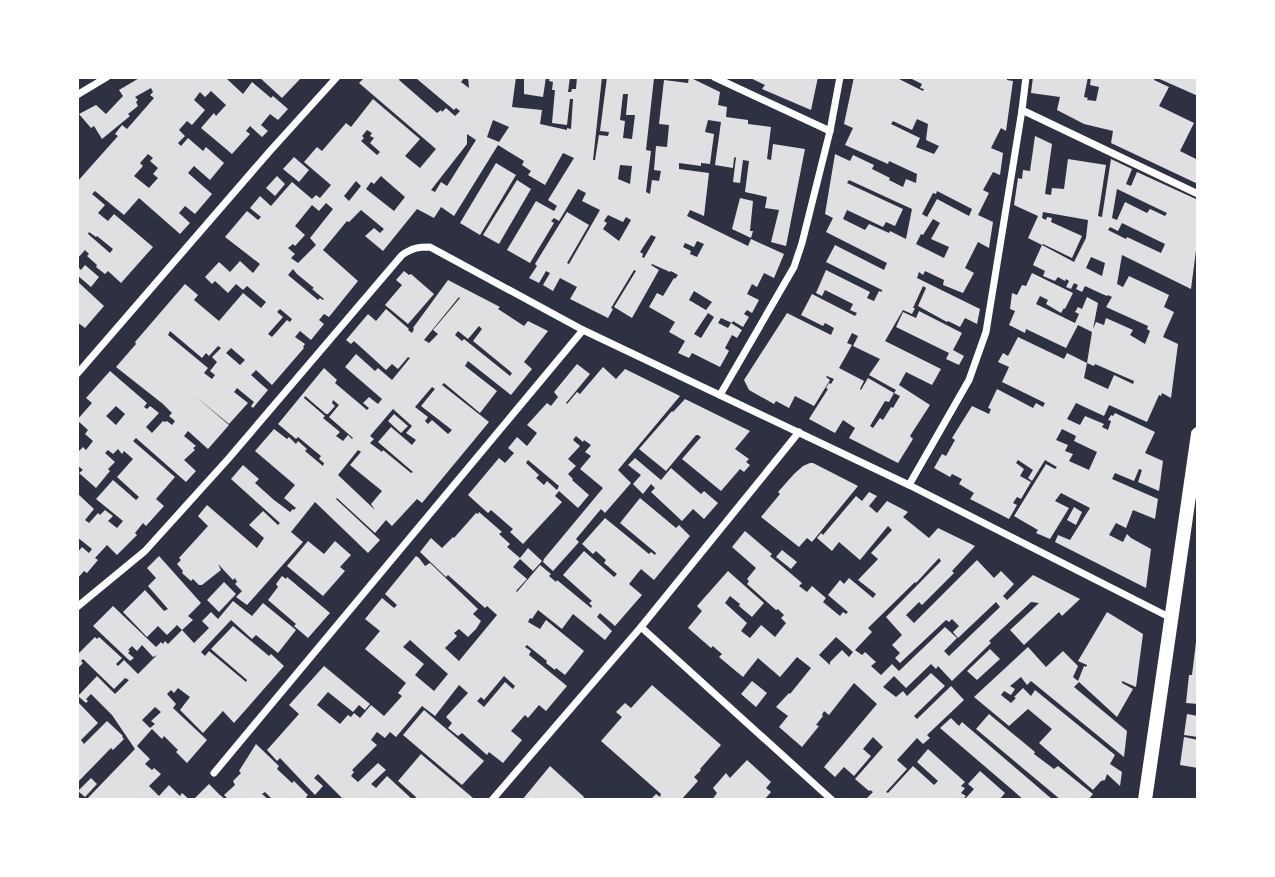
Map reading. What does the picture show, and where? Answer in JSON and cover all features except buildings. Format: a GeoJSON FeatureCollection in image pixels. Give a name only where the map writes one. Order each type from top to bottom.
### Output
{"type":"FeatureCollection","features":[{"type":"Feature","properties":{"kind":"main road"},"geometry":{"type":"LineString","coordinates":[[1145,800],[1198,434]]}},
{"type":"Feature","properties":{"kind":"street"},"geometry":{"type":"LineString","coordinates":[[77,95],[107,77]]}},
{"type":"Feature","properties":{"kind":"street"},"geometry":{"type":"LineString","coordinates":[[77,374],[337,77]]}},
{"type":"Feature","properties":{"kind":"street"},"geometry":{"type":"LineString","coordinates":[[714,77],[830,131]]}},
{"type":"Feature","properties":{"kind":"street"},"geometry":{"type":"LineString","coordinates":[[720,395],[794,267],[830,131],[840,77]]}},
{"type":"Feature","properties":{"kind":"street"},"geometry":{"type":"LineString","coordinates":[[909,485],[969,380],[986,332],[1026,77]]}},
{"type":"Feature","properties":{"kind":"street"},"geometry":{"type":"LineString","coordinates":[[1022,110],[1198,194]]}},
{"type":"Feature","properties":{"kind":"street"},"geometry":{"type":"LineString","coordinates":[[77,607],[145,551],[229,458],[402,255],[410,249],[430,247],[583,330],[909,485],[1171,618]]}},
{"type":"Feature","properties":{"kind":"street"},"geometry":{"type":"LineString","coordinates":[[214,773],[583,330]]}},
{"type":"Feature","properties":{"kind":"street"},"geometry":{"type":"LineString","coordinates":[[492,800],[641,627],[799,432]]}},
{"type":"Feature","properties":{"kind":"street"},"geometry":{"type":"LineString","coordinates":[[641,627],[832,800]]}}]}
